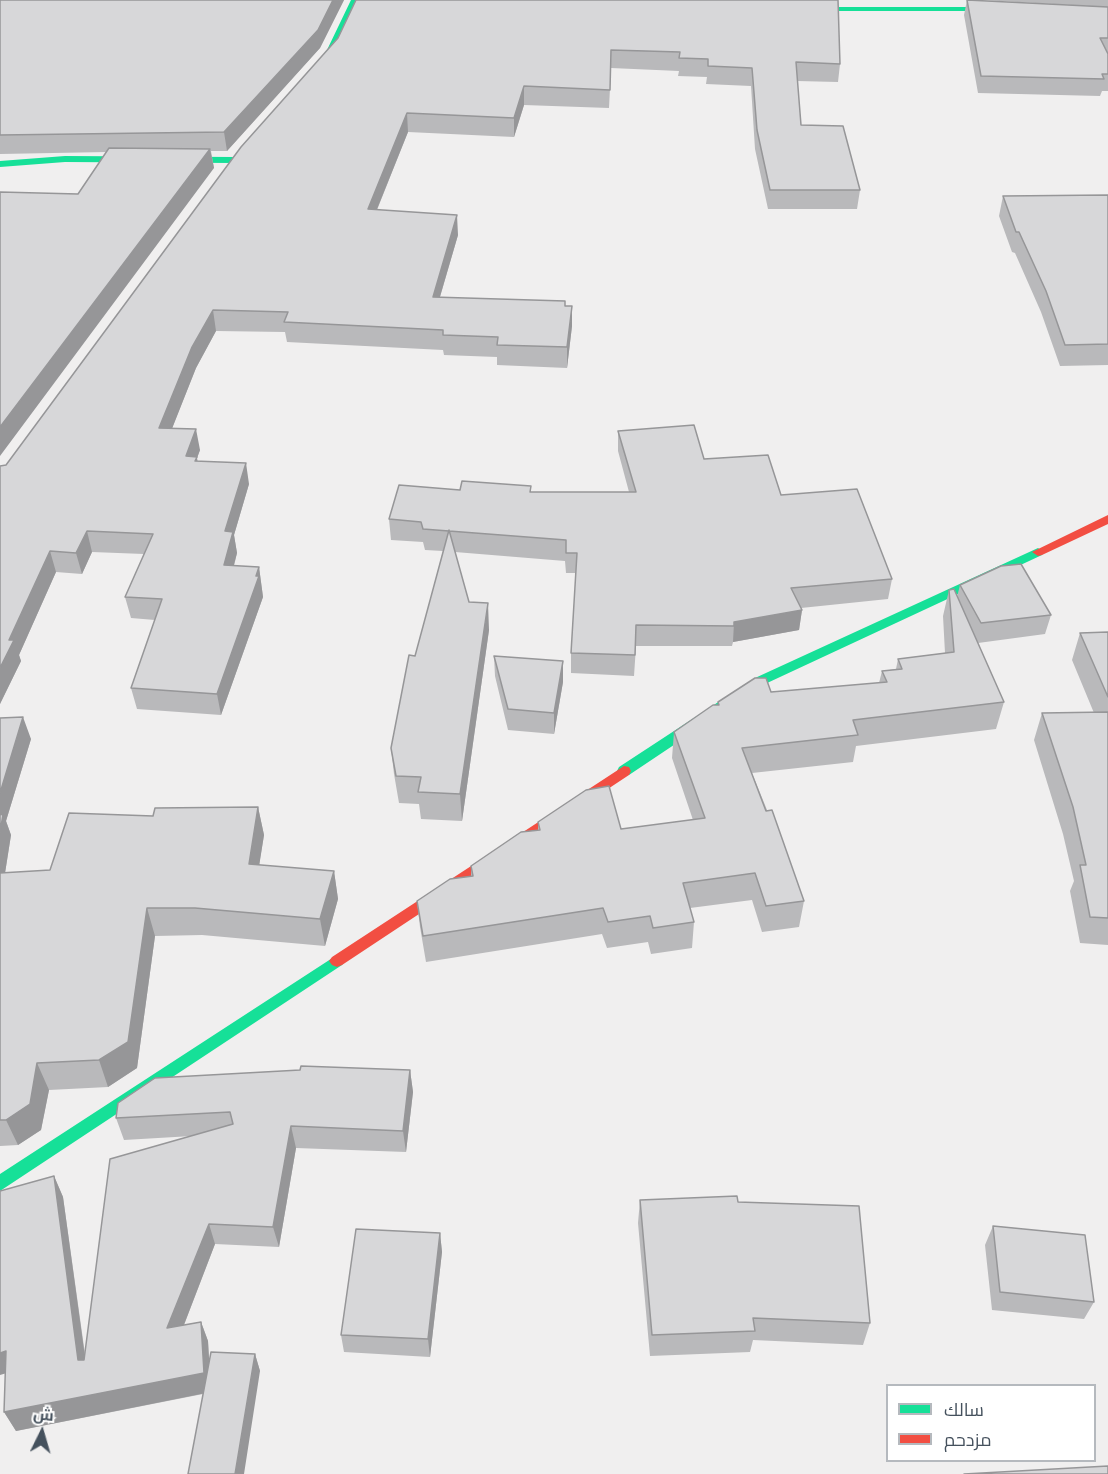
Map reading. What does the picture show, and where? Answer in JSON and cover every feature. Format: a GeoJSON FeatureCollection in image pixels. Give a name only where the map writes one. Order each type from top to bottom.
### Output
{"type":"FeatureCollection","features":[{"type":"Feature","properties":{"kind":"street"},"geometry":{"type":"LineString","coordinates":[[302,87],[331,51],[355,0]]}},
{"type":"Feature","properties":{"kind":"street"},"geometry":{"type":"LineString","coordinates":[[718,0],[821,9],[980,7],[1026,10]]}},
{"type":"Feature","properties":{"kind":"street"},"geometry":{"type":"LineString","coordinates":[[0,164],[65,159],[238,156],[220,179]]}},
{"type":"Feature","properties":{"kind":"street"},"geometry":{"type":"LineString","coordinates":[[0,1183],[760,681],[1108,519]]}},
{"type":"Feature","properties":{"kind":"building"},"geometry":{"type":"Polygon","coordinates":[[[0,0],[333,0],[318,30],[224,132],[0,135],[0,0]]]}},
{"type":"Feature","properties":{"kind":"building"},"geometry":{"type":"Polygon","coordinates":[[[356,0],[838,0],[840,64],[796,62],[801,125],[843,126],[860,190],[770,190],[757,130],[752,68],[708,66],[708,59],[679,58],[680,52],[611,50],[610,90],[524,86],[514,118],[407,113],[368,209],[457,215],[433,297],[565,301],[565,306],[572,306],[567,347],[497,345],[498,337],[443,335],[443,330],[284,322],[288,312],[213,310],[192,347],[159,428],[196,429],[186,456],[197,457],[195,461],[246,463],[225,531],[233,532],[224,565],[259,567],[256,576],[259,576],[217,694],[131,688],[162,599],[125,597],[153,534],[87,531],[76,553],[50,551],[9,640],[14,640],[0,668],[0,466],[6,465],[241,147],[338,38],[356,0]]]}},
{"type":"Feature","properties":{"kind":"building"},"geometry":{"type":"Polygon","coordinates":[[[967,0],[1108,7],[1108,38],[1100,38],[1108,54],[1108,74],[1102,74],[1104,79],[981,76],[967,0]]]}},
{"type":"Feature","properties":{"kind":"building"},"geometry":{"type":"Polygon","coordinates":[[[109,148],[210,149],[0,427],[0,192],[78,194],[109,148]]]}},
{"type":"Feature","properties":{"kind":"building"},"geometry":{"type":"Polygon","coordinates":[[[1108,195],[1108,344],[1065,345],[1046,291],[1019,232],[1016,232],[1003,196],[1108,195]]]}},
{"type":"Feature","properties":{"kind":"building"},"geometry":{"type":"Polygon","coordinates":[[[694,425],[704,459],[768,455],[781,495],[857,489],[892,579],[791,588],[802,610],[734,622],[734,626],[636,625],[635,655],[571,653],[577,553],[566,553],[566,540],[423,529],[421,522],[389,519],[399,485],[460,490],[462,481],[531,486],[530,492],[636,492],[618,431],[694,425]]]}},
{"type":"Feature","properties":{"kind":"building"},"geometry":{"type":"Polygon","coordinates":[[[449,530],[469,602],[488,603],[460,794],[418,792],[421,777],[396,776],[391,748],[409,655],[415,656],[449,530]]]}},
{"type":"Feature","properties":{"kind":"building"},"geometry":{"type":"Polygon","coordinates":[[[1021,564],[1051,615],[981,623],[960,585],[1001,566],[1021,564]]]}},
{"type":"Feature","properties":{"kind":"building"},"geometry":{"type":"Polygon","coordinates":[[[954,589],[1004,702],[853,720],[858,735],[742,748],[766,811],[772,810],[804,901],[766,906],[755,873],[683,883],[694,922],[653,928],[650,916],[608,922],[603,908],[423,936],[417,901],[450,879],[473,876],[471,866],[521,832],[540,830],[538,822],[586,790],[609,786],[621,829],[705,818],[674,732],[713,705],[719,705],[718,702],[755,678],[766,678],[771,692],[887,682],[882,671],[902,669],[898,659],[954,652],[949,590],[954,589]]]}},
{"type":"Feature","properties":{"kind":"building"},"geometry":{"type":"Polygon","coordinates":[[[1108,632],[1108,697],[1080,633],[1108,632]]]}},
{"type":"Feature","properties":{"kind":"building"},"geometry":{"type":"Polygon","coordinates":[[[494,656],[563,661],[554,713],[508,709],[494,656]]]}},
{"type":"Feature","properties":{"kind":"building"},"geometry":{"type":"Polygon","coordinates":[[[1108,712],[1108,918],[1090,917],[1080,865],[1086,865],[1073,807],[1042,713],[1108,712]]]}},
{"type":"Feature","properties":{"kind":"building"},"geometry":{"type":"Polygon","coordinates":[[[23,717],[0,793],[0,718],[23,717]]]}},
{"type":"Feature","properties":{"kind":"building"},"geometry":{"type":"Polygon","coordinates":[[[258,807],[249,864],[334,871],[320,919],[195,908],[147,908],[128,1042],[99,1060],[37,1063],[30,1104],[6,1120],[0,1120],[0,873],[50,870],[69,813],[153,816],[155,808],[258,807]]]}},
{"type":"Feature","properties":{"kind":"building"},"geometry":{"type":"Polygon","coordinates":[[[3,814],[0,833],[0,815],[3,814]]]}},
{"type":"Feature","properties":{"kind":"building"},"geometry":{"type":"Polygon","coordinates":[[[301,1066],[410,1070],[403,1131],[291,1126],[273,1227],[209,1224],[167,1328],[201,1322],[204,1373],[4,1412],[6,1351],[0,1353],[0,1191],[54,1176],[78,1360],[84,1360],[110,1159],[233,1124],[230,1112],[116,1118],[118,1103],[155,1078],[300,1070],[301,1066]]]}},
{"type":"Feature","properties":{"kind":"building"},"geometry":{"type":"Polygon","coordinates":[[[737,1196],[738,1202],[859,1206],[870,1323],[753,1318],[755,1331],[652,1335],[640,1200],[737,1196]]]}},
{"type":"Feature","properties":{"kind":"building"},"geometry":{"type":"Polygon","coordinates":[[[993,1226],[1085,1235],[1094,1302],[1000,1292],[993,1226]]]}},
{"type":"Feature","properties":{"kind":"building"},"geometry":{"type":"Polygon","coordinates":[[[356,1229],[440,1233],[428,1339],[341,1335],[356,1229]]]}},
{"type":"Feature","properties":{"kind":"building"},"geometry":{"type":"Polygon","coordinates":[[[211,1352],[255,1354],[235,1474],[188,1474],[211,1352]]]}},
{"type":"Feature","properties":{"kind":"building"},"geometry":{"type":"Polygon","coordinates":[[[1108,1466],[1108,1474],[964,1474],[1108,1466]]]}},
{"type":"Feature","properties":{"kind":"traffic: fast"},"geometry":{"type":"LineString","coordinates":[[311,76],[331,51],[355,0]]}},
{"type":"Feature","properties":{"kind":"traffic: fast"},"geometry":{"type":"LineString","coordinates":[[718,0],[821,9],[1010,9]]}},
{"type":"Feature","properties":{"kind":"traffic: fast"},"geometry":{"type":"LineString","coordinates":[[0,164],[65,159],[234,160]]}},
{"type":"Feature","properties":{"kind":"traffic: fast"},"geometry":{"type":"LineString","coordinates":[[624,771],[760,681],[1038,552]]}},
{"type":"Feature","properties":{"kind":"traffic: fast"},"geometry":{"type":"LineString","coordinates":[[0,1183],[337,961]]}},
{"type":"Feature","properties":{"kind":"traffic: jam"},"geometry":{"type":"LineString","coordinates":[[1038,552],[1108,519]]}},
{"type":"Feature","properties":{"kind":"traffic: jam"},"geometry":{"type":"LineString","coordinates":[[337,961],[624,771]]}}]}
